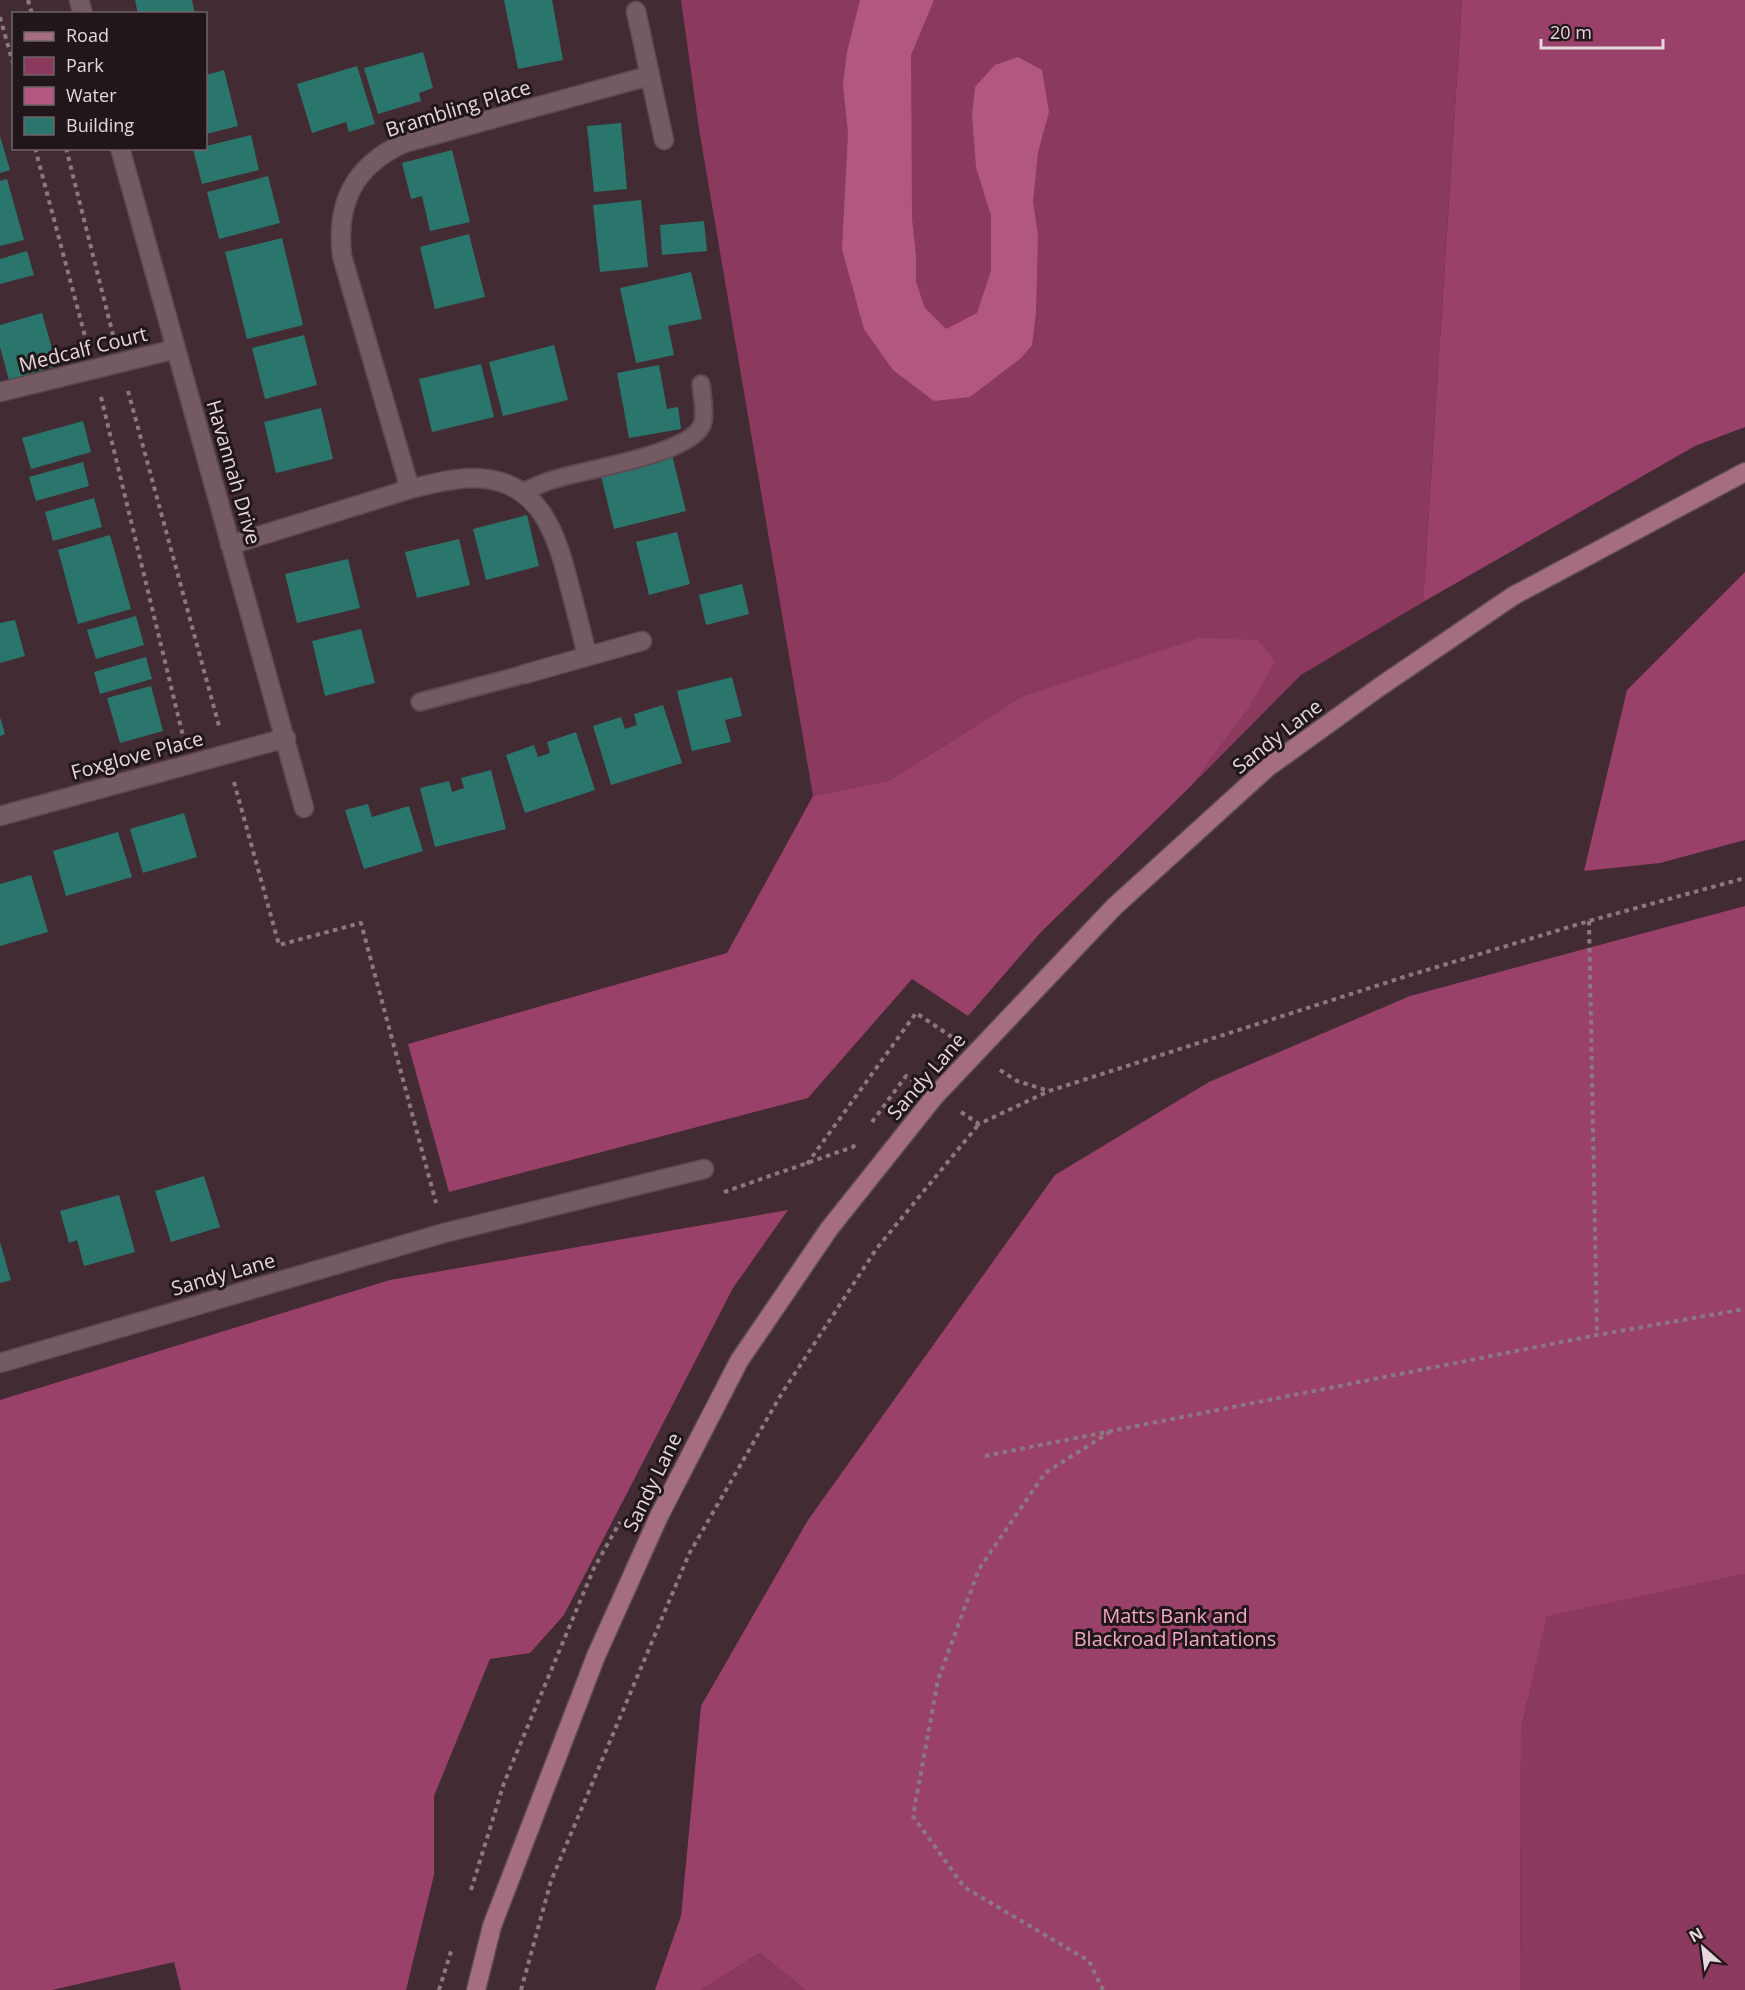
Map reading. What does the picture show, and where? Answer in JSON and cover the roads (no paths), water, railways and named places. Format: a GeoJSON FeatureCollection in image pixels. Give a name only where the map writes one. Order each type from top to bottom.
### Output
{"type":"FeatureCollection","features":[{"type":"Feature","properties":{"kind":"main road","name":"Sandy Lane"},"geometry":{"type":"LineString","coordinates":[[476,1990],[492,1926],[596,1656],[658,1516],[739,1361],[829,1229],[935,1096],[1114,907],[1267,768],[1378,688],[1513,596],[1745,472]]}},
{"type":"Feature","properties":{"kind":"street"},"geometry":{"type":"LineString","coordinates":[[636,11],[664,140]]}},
{"type":"Feature","properties":{"kind":"street","name":"Brambling Place"},"geometry":{"type":"LineString","coordinates":[[410,489],[342,256],[339,235],[341,214],[357,178],[372,162],[387,151],[405,143],[649,76]]}},
{"type":"Feature","properties":{"kind":"street","name":"Havannah Drive"},"geometry":{"type":"LineString","coordinates":[[121,150],[304,808]]}},
{"type":"Feature","properties":{"kind":"street","name":"Medcalf Court"},"geometry":{"type":"LineString","coordinates":[[0,392],[176,349]]}},
{"type":"Feature","properties":{"kind":"street"},"geometry":{"type":"LineString","coordinates":[[230,545],[439,482],[475,478],[508,484],[535,502],[554,532],[587,656]]}},
{"type":"Feature","properties":{"kind":"street"},"geometry":{"type":"LineString","coordinates":[[525,674],[642,641]]}},
{"type":"Feature","properties":{"kind":"street","name":"Foxglove Place"},"geometry":{"type":"LineString","coordinates":[[0,816],[286,738]]}},
{"type":"Feature","properties":{"kind":"street","name":"Sandy Lane"},"geometry":{"type":"LineString","coordinates":[[0,1362],[444,1233],[704,1169]]}},
{"type":"Feature","properties":{"kind":"lane"},"geometry":{"type":"LineString","coordinates":[[522,492],[552,479],[657,453],[696,434],[703,424],[701,384]]}},
{"type":"Feature","properties":{"kind":"lane"},"geometry":{"type":"LineString","coordinates":[[420,702],[525,674]]}},
{"type":"Feature","properties":{"kind":"water"},"geometry":{"type":"Polygon","coordinates":[[[860,0],[934,0],[911,55],[912,219],[916,282],[925,308],[946,329],[977,313],[991,271],[991,216],[976,167],[972,115],[975,87],[995,65],[1018,57],[1042,70],[1049,112],[1038,152],[1033,202],[1038,235],[1036,313],[1032,345],[1021,358],[970,397],[934,401],[893,370],[864,329],[842,249],[848,133],[843,85],[847,52],[860,0]]]}},
{"type":"Feature","properties":{"kind":"park label","name":"Matts Bank and Blackroad Plantations"},"geometry":{"type":"Point","coordinates":[1175,1626]}}]}
